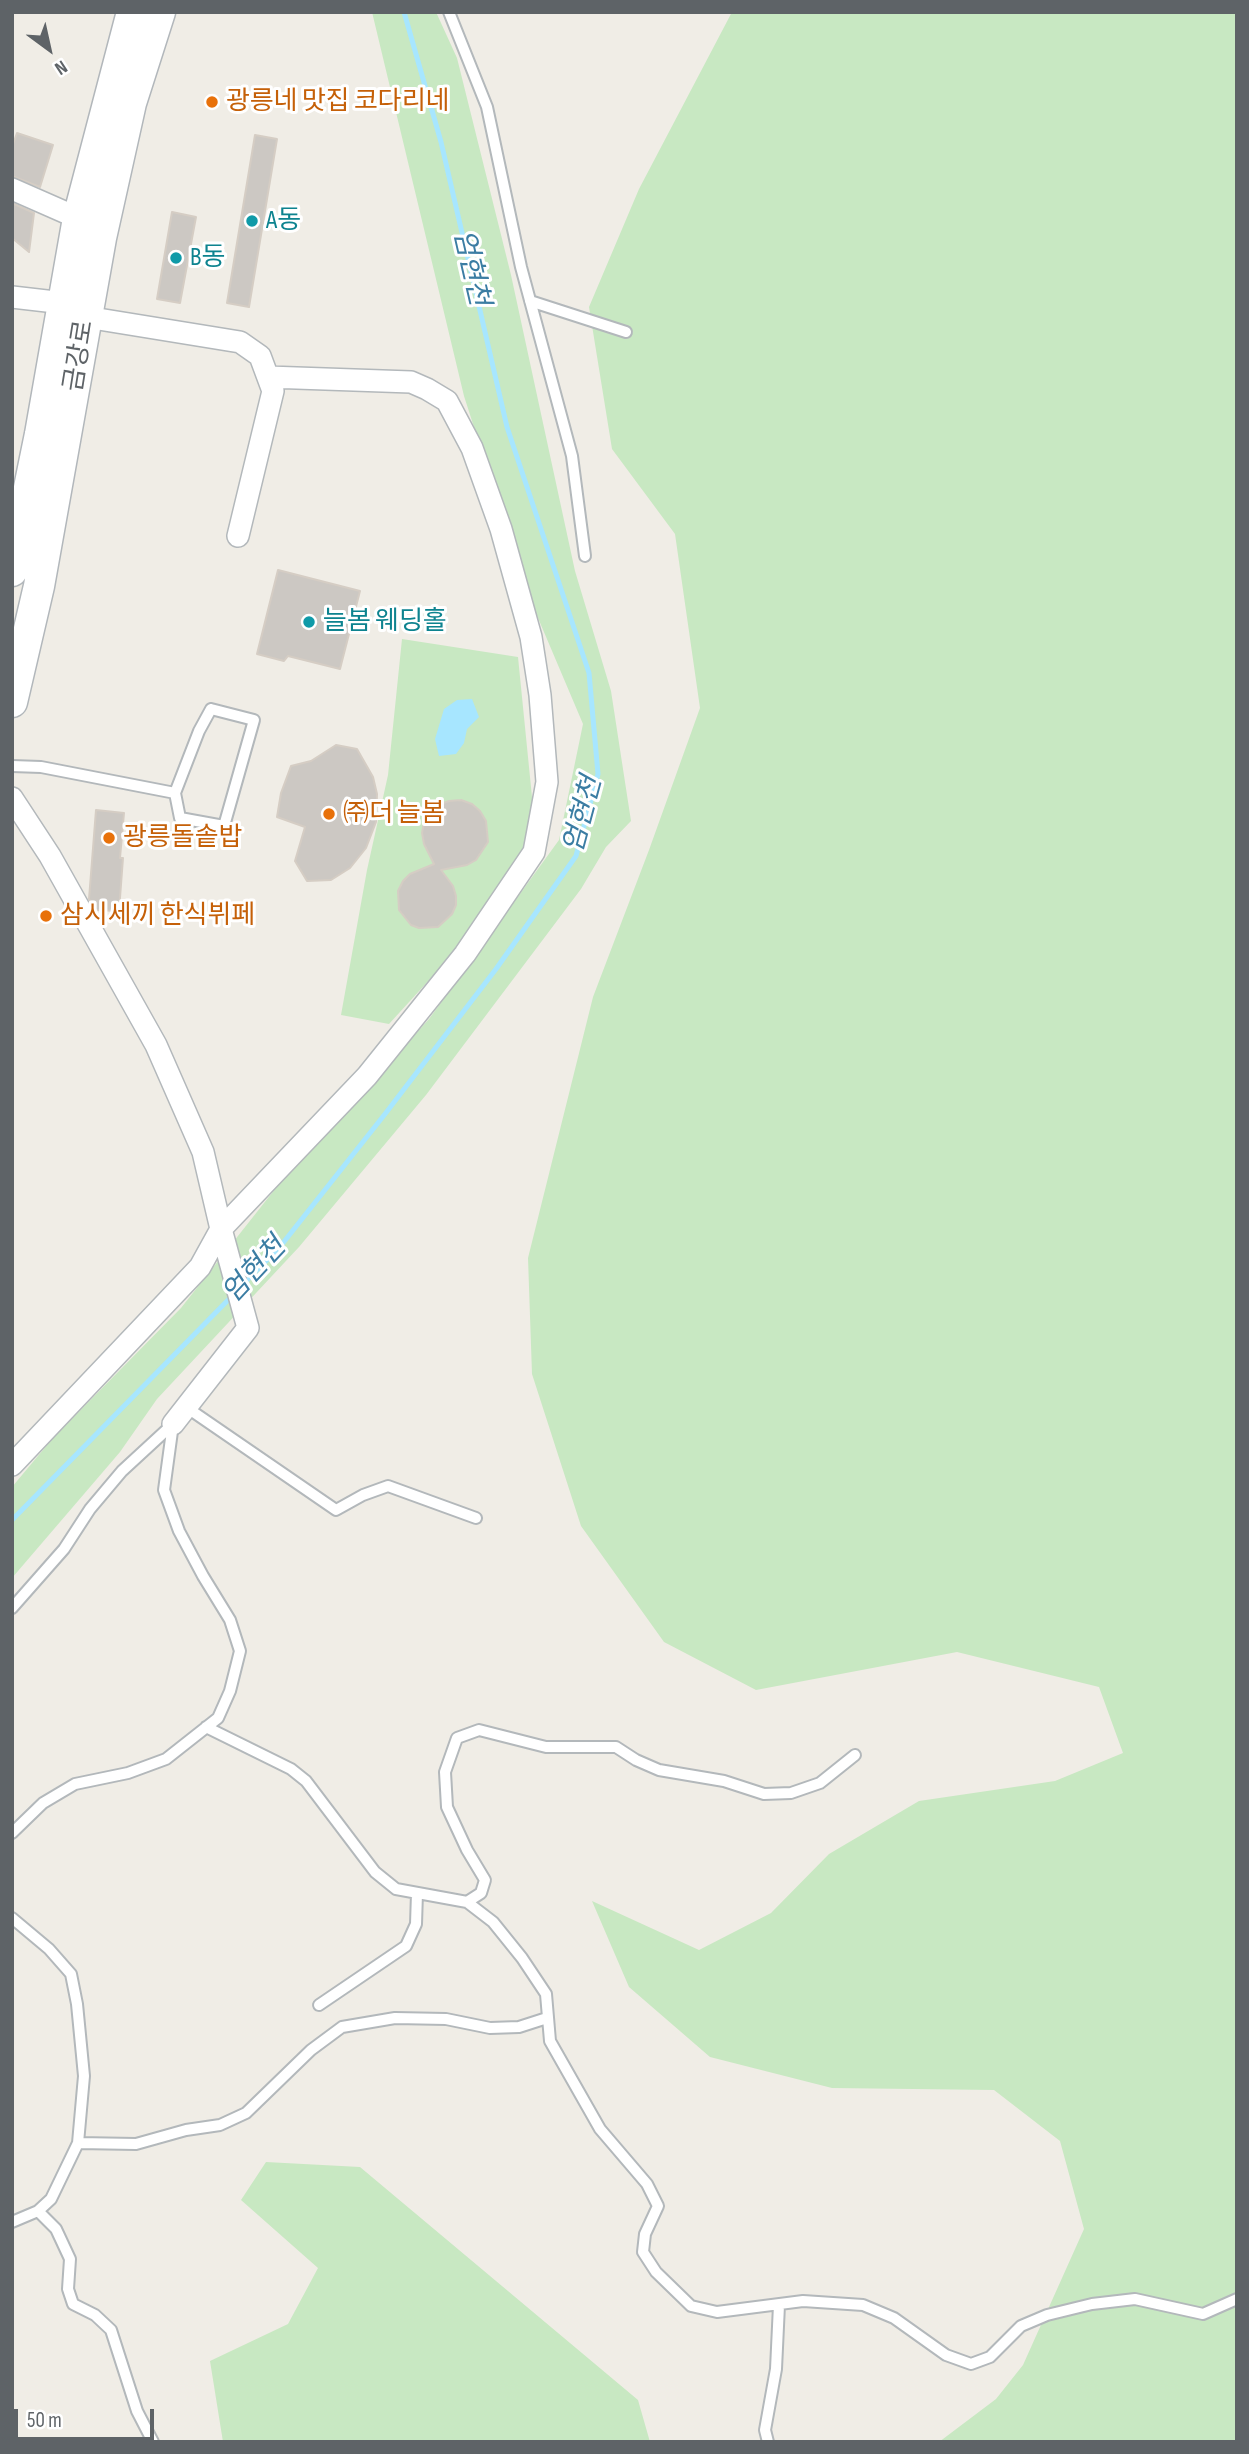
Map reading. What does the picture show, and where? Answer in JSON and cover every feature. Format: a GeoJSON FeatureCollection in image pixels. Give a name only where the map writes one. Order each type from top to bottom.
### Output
{"type":"FeatureCollection","features":[{"type":"Feature","properties":{"kind":"main road"},"geometry":{"type":"LineString","coordinates":[[113,78],[123,12]]}},
{"type":"Feature","properties":{"kind":"main road","name":"금강로"},"geometry":{"type":"LineString","coordinates":[[12,702],[39,586],[75,310],[78,218],[132,12]]}},
{"type":"Feature","properties":{"kind":"main road","name":"금강로"},"geometry":{"type":"LineString","coordinates":[[12,571],[22,479],[75,310],[101,238],[131,103],[160,12]]}},
{"type":"Feature","properties":{"kind":"street"},"geometry":{"type":"LineString","coordinates":[[12,189],[78,218]]}},
{"type":"Feature","properties":{"kind":"street"},"geometry":{"type":"LineString","coordinates":[[12,297],[240,342],[260,356],[274,391],[238,536]]}},
{"type":"Feature","properties":{"kind":"street"},"geometry":{"type":"LineString","coordinates":[[12,1465],[200,1267],[221,1229],[367,1076],[465,954],[534,852],[547,782],[540,695],[531,637],[501,529],[472,448],[447,401],[427,388],[411,382],[268,377]]}},
{"type":"Feature","properties":{"kind":"street"},"geometry":{"type":"LineString","coordinates":[[12,797],[57,867],[156,1045],[203,1152],[248,1328],[179,1415]]}},
{"type":"Feature","properties":{"kind":"lane"},"geometry":{"type":"LineString","coordinates":[[449,12],[487,107],[530,301],[572,456],[585,556]]}},
{"type":"Feature","properties":{"kind":"lane"},"geometry":{"type":"LineString","coordinates":[[530,301],[626,332]]}},
{"type":"Feature","properties":{"kind":"lane"},"geometry":{"type":"LineString","coordinates":[[211,709],[254,720],[224,826],[180,818],[176,793],[199,731],[211,709]]}},
{"type":"Feature","properties":{"kind":"lane"},"geometry":{"type":"LineString","coordinates":[[12,766],[41,768],[176,793]]}},
{"type":"Feature","properties":{"kind":"lane"},"geometry":{"type":"LineString","coordinates":[[179,1415],[336,1510],[363,1495],[388,1486],[476,1518]]}},
{"type":"Feature","properties":{"kind":"lane"},"geometry":{"type":"LineString","coordinates":[[12,1608],[64,1549],[90,1508],[122,1471],[179,1415]]}},
{"type":"Feature","properties":{"kind":"lane"},"geometry":{"type":"LineString","coordinates":[[12,1833],[43,1803],[75,1784],[128,1773],[166,1759],[218,1718],[230,1691],[240,1651],[230,1620],[179,1531],[164,1490],[179,1415]]}},
{"type":"Feature","properties":{"kind":"lane"},"geometry":{"type":"LineString","coordinates":[[206,1727],[291,1769],[306,1781],[375,1872],[396,1889],[467,1902],[493,1922],[546,1994],[550,2041],[600,2129],[648,2184],[658,2206],[645,2234],[643,2252],[656,2272],[691,2305],[717,2312],[803,2301],[863,2305],[894,2318],[946,2355],[971,2364],[990,2357],[1021,2326],[1047,2315],[1135,2299],[1203,2315],[1237,2299]]}},
{"type":"Feature","properties":{"kind":"lane"},"geometry":{"type":"LineString","coordinates":[[467,1902],[481,1893],[485,1880],[467,1850],[447,1807],[445,1772],[457,1738],[479,1730],[546,1747],[616,1747],[659,1770],[724,1781],[764,1794],[791,1793],[820,1783],[855,1755]]}},
{"type":"Feature","properties":{"kind":"lane"},"geometry":{"type":"LineString","coordinates":[[318,2005],[406,1946],[416,1924],[417,1893]]}},
{"type":"Feature","properties":{"kind":"lane"},"geometry":{"type":"LineString","coordinates":[[12,1918],[49,1950],[71,1974],[77,2004],[84,2076],[78,2143],[51,2199],[37,2211],[12,2222]]}},
{"type":"Feature","properties":{"kind":"lane"},"geometry":{"type":"LineString","coordinates":[[78,2143],[136,2144],[186,2130],[220,2125],[246,2113],[311,2050],[342,2026],[395,2018],[446,2019],[490,2028],[519,2027],[547,2018]]}},
{"type":"Feature","properties":{"kind":"lane"},"geometry":{"type":"LineString","coordinates":[[37,2211],[56,2229],[71,2259],[68,2289],[73,2304],[95,2315],[111,2330],[137,2411],[153,2442]]}},
{"type":"Feature","properties":{"kind":"lane"},"geometry":{"type":"LineString","coordinates":[[768,2442],[765,2430],[776,2369],[779,2305]]}},
{"type":"Feature","properties":{"kind":"green space"},"geometry":{"type":"Polygon","coordinates":[[[372,12],[436,12],[457,58],[511,275],[575,571],[611,691],[631,821],[606,847],[581,889],[426,1095],[299,1247],[157,1399],[120,1452],[12,1578],[12,1487],[53,1438],[181,1308],[283,1179],[429,1019],[559,840],[583,724],[527,592],[464,396],[372,12]]]}},
{"type":"Feature","properties":{"kind":"green space"},"geometry":{"type":"Polygon","coordinates":[[[732,12],[1237,12],[1237,2442],[939,2442],[996,2399],[1023,2365],[1084,2229],[1060,2141],[994,2090],[832,2088],[710,2057],[629,1987],[592,1901],[699,1950],[771,1913],[829,1854],[919,1801],[1055,1781],[1123,1753],[1099,1687],[957,1652],[756,1690],[664,1642],[581,1526],[532,1374],[528,1258],[593,997],[700,708],[675,534],[612,449],[589,307],[639,189],[732,12]]]}},
{"type":"Feature","properties":{"kind":"green space"},"geometry":{"type":"Polygon","coordinates":[[[402,639],[518,657],[533,807],[521,857],[452,955],[389,1024],[341,1015],[367,870],[388,775],[402,639]]]}},
{"type":"Feature","properties":{"kind":"green space"},"geometry":{"type":"Polygon","coordinates":[[[266,2162],[360,2167],[638,2400],[650,2442],[223,2442],[210,2361],[288,2324],[318,2268],[241,2200],[266,2162]]]}},
{"type":"Feature","properties":{"kind":"water"},"geometry":{"type":"Polygon","coordinates":[[[472,699],[479,717],[467,729],[464,743],[456,754],[439,756],[435,739],[444,709],[457,700],[472,699]]]}},
{"type":"Feature","properties":{"kind":"building"},"geometry":{"type":"Polygon","coordinates":[[[17,133],[53,145],[40,187],[12,176],[12,147],[17,133]]]}},
{"type":"Feature","properties":{"kind":"building","name":"A동"},"geometry":{"type":"Polygon","coordinates":[[[255,135],[277,139],[249,307],[227,303],[255,135]]]}},
{"type":"Feature","properties":{"kind":"building"},"geometry":{"type":"Polygon","coordinates":[[[12,203],[34,213],[29,252],[12,238],[12,203]]]}},
{"type":"Feature","properties":{"kind":"building","name":"B동"},"geometry":{"type":"Polygon","coordinates":[[[172,212],[196,217],[180,303],[157,299],[172,212]]]}},
{"type":"Feature","properties":{"kind":"building","name":"늘봄 웨딩홀"},"geometry":{"type":"Polygon","coordinates":[[[278,570],[360,591],[340,669],[288,656],[284,661],[257,654],[278,570]]]}},
{"type":"Feature","properties":{"kind":"building"},"geometry":{"type":"Polygon","coordinates":[[[336,745],[357,749],[373,777],[377,794],[376,822],[366,848],[350,868],[331,880],[307,881],[295,861],[305,827],[277,817],[281,793],[291,766],[311,761],[336,745]]]}},
{"type":"Feature","properties":{"kind":"building"},"geometry":{"type":"Polygon","coordinates":[[[461,800],[480,811],[486,821],[488,842],[476,860],[467,865],[441,870],[453,886],[456,905],[452,914],[438,927],[419,928],[411,925],[399,910],[398,891],[410,874],[434,864],[424,844],[422,833],[430,812],[438,805],[461,800]]]}},
{"type":"Feature","properties":{"kind":"building"},"geometry":{"type":"Polygon","coordinates":[[[96,810],[124,813],[119,911],[95,910],[89,899],[96,810]]]}},
{"type":"Feature","properties":{"kind":"waterway","name":"엄현천"},"geometry":{"type":"LineString","coordinates":[[242,1285],[279,1248],[385,1114],[496,969],[576,856],[598,774],[589,673],[507,427],[441,142],[404,12]]}},
{"type":"Feature","properties":{"kind":"waterway","name":"엄현천"},"geometry":{"type":"LineString","coordinates":[[12,1520],[233,1295]]}},
{"type":"Feature","properties":{"kind":"place","name":"광릉네 맛집 코다리네"},"geometry":{"type":"Point","coordinates":[212,102]}},
{"type":"Feature","properties":{"kind":"place","name":"A동"},"geometry":{"type":"Point","coordinates":[252,221]}},
{"type":"Feature","properties":{"kind":"place","name":"B동"},"geometry":{"type":"Point","coordinates":[176,258]}},
{"type":"Feature","properties":{"kind":"place","name":"늘봄 웨딩홀"},"geometry":{"type":"Point","coordinates":[309,622]}},
{"type":"Feature","properties":{"kind":"place","name":"㈜더 늘봄"},"geometry":{"type":"Point","coordinates":[329,814]}},
{"type":"Feature","properties":{"kind":"place","name":"광릉돌솥밥"},"geometry":{"type":"Point","coordinates":[109,838]}},
{"type":"Feature","properties":{"kind":"place","name":"삼시세끼 한식뷔페"},"geometry":{"type":"Point","coordinates":[46,916]}}]}
